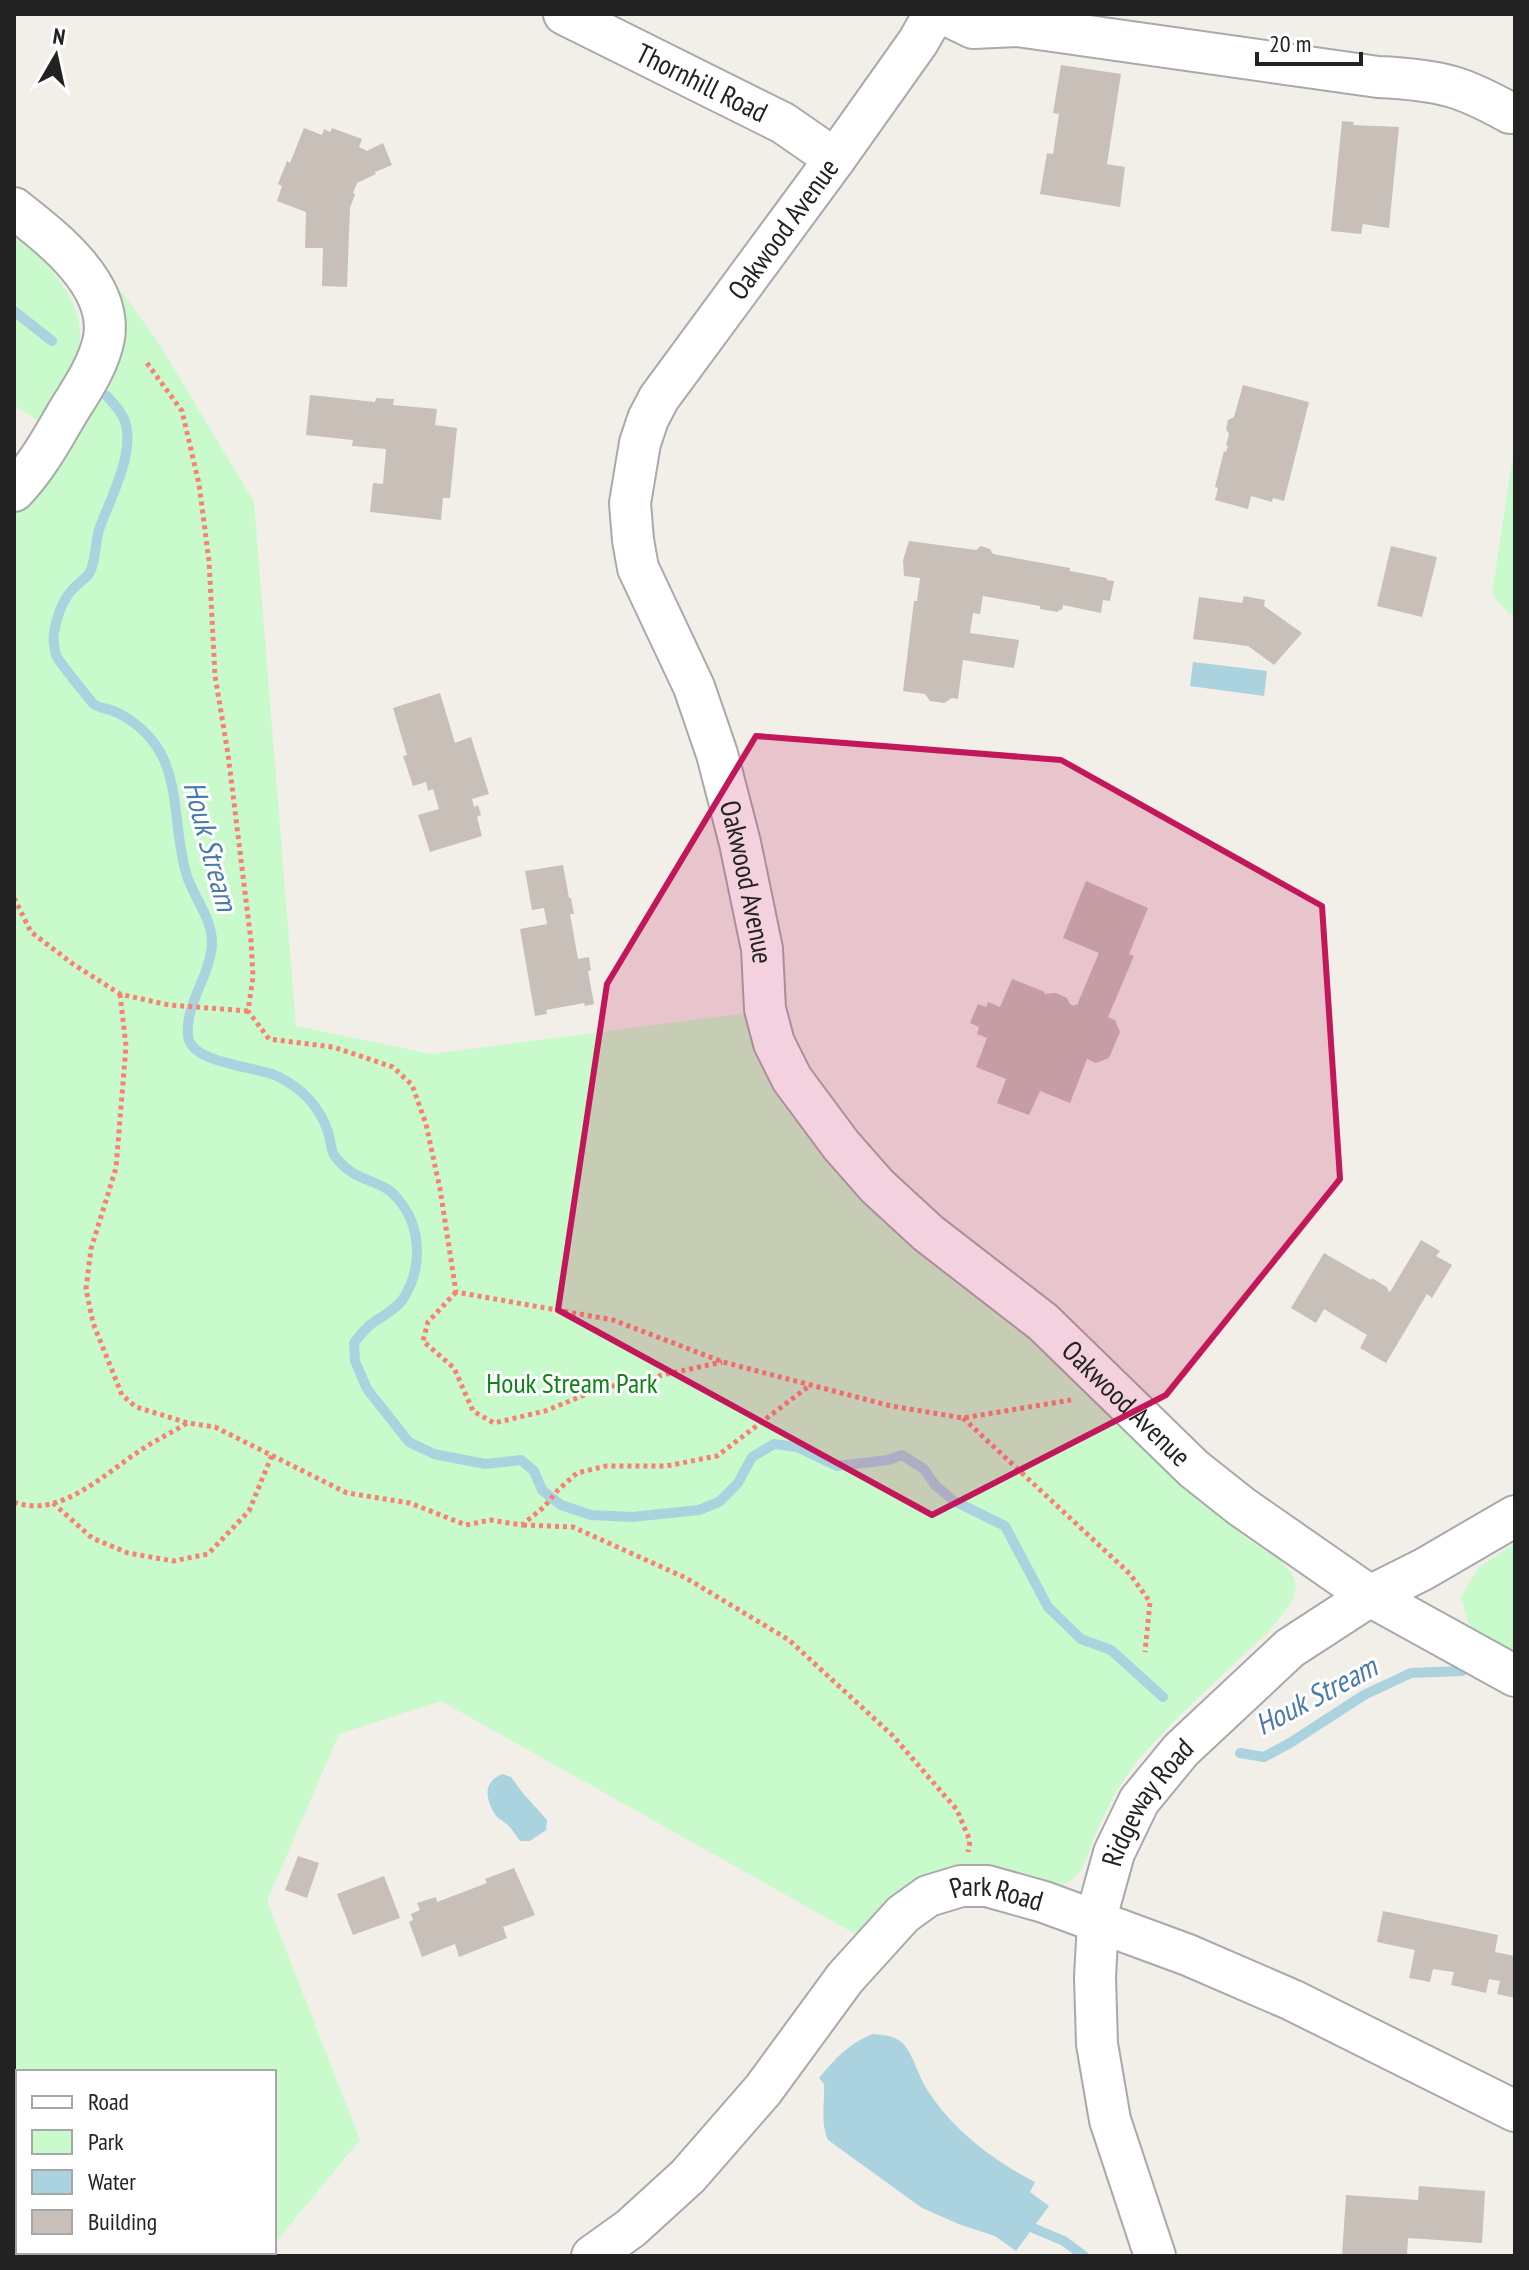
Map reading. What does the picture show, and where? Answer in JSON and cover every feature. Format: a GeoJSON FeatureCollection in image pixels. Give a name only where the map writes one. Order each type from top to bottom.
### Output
{"type":"FeatureCollection","features":[{"type":"Feature","properties":{"kind":"street","name":"Thornhill Road"},"geometry":{"type":"LineString","coordinates":[[564,14],[783,123],[835,159]]}},
{"type":"Feature","properties":{"kind":"street","name":"Oakwood Avenue"},"geometry":{"type":"LineString","coordinates":[[934,14],[918,42],[835,159],[659,398],[640,443],[630,503],[638,568],[694,687],[717,754],[762,949],[765,1009],[774,1043],[792,1079],[841,1145],[877,1186],[928,1233],[1043,1322],[1194,1469],[1242,1507],[1370,1596],[1515,1676]]}},
{"type":"Feature","properties":{"kind":"street"},"geometry":{"type":"LineString","coordinates":[[944,14],[973,28],[1018,26],[1409,79],[1453,87],[1510,113]]}},
{"type":"Feature","properties":{"kind":"street"},"geometry":{"type":"LineString","coordinates":[[14,208],[46,233],[89,279],[101,300],[105,322],[103,342],[90,376],[33,471],[14,491]]}},
{"type":"Feature","properties":{"kind":"street","name":"Ridgeway Road"},"geometry":{"type":"LineString","coordinates":[[1155,2256],[1110,2120],[1097,2044],[1095,1977],[1099,1907],[1114,1853],[1139,1801],[1181,1750],[1290,1648],[1370,1596],[1424,1569],[1515,1516]]}},
{"type":"Feature","properties":{"kind":"street","name":"Park Road"},"geometry":{"type":"LineString","coordinates":[[592,2256],[631,2228],[688,2176],[763,2090],[845,1978],[903,1914],[928,1896],[961,1886],[987,1886],[1044,1902],[1188,1955],[1292,2000],[1515,2111]]}},
{"type":"Feature","properties":{"kind":"path"},"geometry":{"type":"LineString","coordinates":[[147,363],[182,411],[199,484],[209,561],[215,676],[251,941],[253,977],[248,1011],[269,1039],[333,1047],[393,1067],[412,1085],[426,1124],[440,1189],[456,1292]]}},
{"type":"Feature","properties":{"kind":"path"},"geometry":{"type":"LineString","coordinates":[[14,898],[31,932],[120,994],[169,1005],[248,1011]]}},
{"type":"Feature","properties":{"kind":"path"},"geometry":{"type":"LineString","coordinates":[[120,994],[126,1046],[116,1168],[91,1249],[86,1289],[93,1323],[122,1395],[136,1407],[188,1423],[215,1427],[347,1493],[410,1503],[466,1525],[490,1520],[573,1527],[686,1578],[789,1640],[893,1736],[957,1810],[970,1841],[961,1886]]}},
{"type":"Feature","properties":{"kind":"path"},"geometry":{"type":"LineString","coordinates":[[456,1292],[613,1320],[723,1362],[891,1406],[963,1418],[1115,1393]]}},
{"type":"Feature","properties":{"kind":"path"},"geometry":{"type":"LineString","coordinates":[[456,1292],[428,1322],[423,1341],[454,1368],[473,1411],[494,1423],[545,1411],[599,1389],[723,1362]]}},
{"type":"Feature","properties":{"kind":"path"},"geometry":{"type":"LineString","coordinates":[[522,1525],[577,1473],[606,1466],[666,1466],[717,1456],[809,1386]]}},
{"type":"Feature","properties":{"kind":"path"},"geometry":{"type":"LineString","coordinates":[[963,1418],[1130,1574],[1150,1602],[1145,1652]]}},
{"type":"Feature","properties":{"kind":"path"},"geometry":{"type":"LineString","coordinates":[[14,1502],[45,1506],[73,1496],[188,1423]]}},
{"type":"Feature","properties":{"kind":"path"},"geometry":{"type":"LineString","coordinates":[[53,1503],[92,1538],[128,1553],[173,1561],[208,1554],[249,1511],[272,1455]]}},
{"type":"Feature","properties":{"kind":"highlighted area"},"geometry":{"type":"Polygon","coordinates":[[[756,736],[1061,760],[1322,906],[1340,1179],[1166,1395],[932,1515],[558,1310],[607,984],[756,736]]]}},
{"type":"Feature","properties":{"kind":"green space"},"geometry":{"type":"Polygon","coordinates":[[[14,234],[53,272],[64,287],[79,321],[80,338],[76,355],[40,422],[14,405],[14,234]]]}},
{"type":"Feature","properties":{"kind":"green space","name":"Houk Stream Park"},"geometry":{"type":"Polygon","coordinates":[[[121,291],[158,342],[254,502],[296,1026],[432,1054],[754,1012],[1004,1312],[1247,1539],[1279,1559],[1293,1575],[1296,1587],[1292,1602],[1269,1631],[1179,1716],[1137,1761],[1115,1793],[1083,1867],[1074,1878],[1058,1888],[1036,1884],[859,1936],[441,1701],[339,1734],[267,1901],[360,2140],[276,2242],[276,2070],[16,2070],[16,2168],[14,2167],[14,511],[23,503],[122,331],[121,291]]]}},
{"type":"Feature","properties":{"kind":"green space"},"geometry":{"type":"Polygon","coordinates":[[[1515,441],[1515,615],[1509,614],[1492,594],[1515,441]]]}},
{"type":"Feature","properties":{"kind":"green space"},"geometry":{"type":"Polygon","coordinates":[[[1515,1543],[1515,1661],[1496,1652],[1468,1623],[1461,1597],[1478,1568],[1515,1543]]]}},
{"type":"Feature","properties":{"kind":"water"},"geometry":{"type":"Polygon","coordinates":[[[1193,662],[1267,671],[1264,696],[1190,686],[1193,662]]]}},
{"type":"Feature","properties":{"kind":"water"},"geometry":{"type":"Polygon","coordinates":[[[503,1774],[511,1777],[547,1820],[546,1830],[530,1841],[520,1841],[490,1805],[489,1786],[503,1774]]]}},
{"type":"Feature","properties":{"kind":"water"},"geometry":{"type":"Polygon","coordinates":[[[873,2034],[903,2043],[925,2086],[950,2119],[990,2154],[1035,2182],[1030,2192],[1049,2206],[1016,2251],[995,2236],[922,2208],[828,2140],[823,2119],[824,2084],[819,2078],[850,2047],[873,2034]]]}},
{"type":"Feature","properties":{"kind":"building"},"geometry":{"type":"Polygon","coordinates":[[[1061,65],[1121,74],[1107,164],[1125,167],[1120,207],[1040,194],[1047,153],[1053,154],[1059,114],[1053,113],[1061,65]]]}},
{"type":"Feature","properties":{"kind":"building"},"geometry":{"type":"Polygon","coordinates":[[[1342,121],[1354,122],[1353,125],[1399,127],[1389,228],[1363,224],[1361,234],[1331,231],[1342,121]]]}},
{"type":"Feature","properties":{"kind":"building"},"geometry":{"type":"Polygon","coordinates":[[[304,128],[322,135],[324,129],[330,132],[332,128],[362,139],[359,147],[367,151],[383,143],[392,165],[357,183],[353,193],[347,287],[322,286],[323,248],[305,248],[306,212],[277,201],[282,186],[278,184],[304,128]]]}},
{"type":"Feature","properties":{"kind":"building"},"geometry":{"type":"Polygon","coordinates":[[[1243,385],[1309,402],[1284,501],[1273,498],[1272,502],[1251,496],[1248,509],[1215,500],[1218,488],[1215,487],[1228,446],[1228,420],[1234,417],[1243,385]]]}},
{"type":"Feature","properties":{"kind":"building"},"geometry":{"type":"Polygon","coordinates":[[[310,395],[375,402],[376,398],[394,399],[393,405],[437,409],[435,425],[457,428],[450,498],[443,498],[441,520],[370,512],[373,483],[383,484],[386,449],[352,446],[353,440],[306,435],[310,395]]]}},
{"type":"Feature","properties":{"kind":"building"},"geometry":{"type":"Polygon","coordinates":[[[909,541],[976,550],[981,546],[990,549],[993,554],[1107,578],[1114,581],[1110,601],[1103,600],[1101,613],[1063,605],[1058,612],[983,596],[980,614],[973,613],[970,633],[1019,640],[1014,668],[963,660],[958,699],[952,698],[944,703],[930,701],[925,694],[903,691],[914,601],[917,601],[920,578],[904,576],[903,560],[909,541]]]}},
{"type":"Feature","properties":{"kind":"building"},"geometry":{"type":"Polygon","coordinates":[[[1391,546],[1437,557],[1422,617],[1377,606],[1391,546]]]}},
{"type":"Feature","properties":{"kind":"building"},"geometry":{"type":"Polygon","coordinates":[[[1244,596],[1265,600],[1264,606],[1302,633],[1274,665],[1248,646],[1193,639],[1199,597],[1242,603],[1244,596]]]}},
{"type":"Feature","properties":{"kind":"building"},"geometry":{"type":"Polygon","coordinates":[[[440,693],[455,743],[471,737],[489,794],[472,799],[481,815],[477,817],[482,836],[430,852],[418,815],[439,809],[433,789],[428,791],[426,782],[413,786],[393,708],[440,693]]]}},
{"type":"Feature","properties":{"kind":"building"},"geometry":{"type":"Polygon","coordinates":[[[563,865],[574,914],[570,914],[578,959],[589,957],[591,970],[588,971],[594,1004],[546,1010],[547,1014],[535,1016],[520,929],[547,924],[544,908],[532,910],[525,871],[563,865]]]}},
{"type":"Feature","properties":{"kind":"building"},"geometry":{"type":"Polygon","coordinates":[[[1086,881],[1148,908],[1129,954],[1134,956],[1108,1017],[1115,1020],[1120,1032],[1109,1058],[1096,1063],[1087,1059],[1070,1103],[1040,1091],[1029,1115],[997,1103],[1006,1079],[976,1067],[987,1038],[977,1034],[979,1027],[970,1023],[978,1004],[986,1007],[988,1002],[1000,1007],[1012,979],[1044,994],[1056,993],[1067,998],[1070,1004],[1077,1005],[1099,953],[1063,938],[1086,881]]]}},
{"type":"Feature","properties":{"kind":"building"},"geometry":{"type":"Polygon","coordinates":[[[1421,1240],[1440,1251],[1436,1256],[1452,1265],[1432,1298],[1427,1294],[1386,1363],[1360,1348],[1367,1335],[1324,1309],[1316,1323],[1291,1308],[1324,1253],[1372,1278],[1390,1292],[1421,1240]]]}},
{"type":"Feature","properties":{"kind":"building"},"geometry":{"type":"Polygon","coordinates":[[[298,1856],[319,1863],[307,1898],[285,1890],[298,1856]]]}},
{"type":"Feature","properties":{"kind":"building"},"geometry":{"type":"Polygon","coordinates":[[[514,1868],[535,1915],[503,1927],[507,1938],[459,1957],[455,1944],[422,1957],[409,1922],[413,1920],[411,1914],[420,1910],[417,1903],[436,1897],[437,1902],[487,1883],[485,1879],[514,1868]]]}},
{"type":"Feature","properties":{"kind":"building"},"geometry":{"type":"Polygon","coordinates":[[[384,1876],[400,1918],[353,1935],[337,1894],[384,1876]]]}},
{"type":"Feature","properties":{"kind":"building"},"geometry":{"type":"Polygon","coordinates":[[[1383,1911],[1498,1935],[1495,1952],[1515,1956],[1515,1998],[1497,1994],[1500,1981],[1489,1979],[1486,1993],[1451,1985],[1454,1972],[1433,1969],[1430,1982],[1409,1978],[1415,1950],[1377,1942],[1383,1911]]]}},
{"type":"Feature","properties":{"kind":"building"},"geometry":{"type":"Polygon","coordinates":[[[1419,2186],[1485,2191],[1482,2243],[1408,2238],[1407,2256],[1342,2256],[1346,2195],[1418,2200],[1419,2186]]]}},
{"type":"Feature","properties":{"kind":"waterway","name":"Houk Stream"},"geometry":{"type":"LineString","coordinates":[[14,311],[52,341]]}},
{"type":"Feature","properties":{"kind":"waterway","name":"Houk Stream"},"geometry":{"type":"LineString","coordinates":[[107,396],[120,412],[127,428],[125,457],[99,530],[90,572],[69,593],[58,615],[54,636],[56,654],[94,704],[126,717],[145,732],[156,745],[166,766],[174,796],[183,861],[206,917],[212,943],[211,955],[190,1012],[188,1036],[192,1045],[200,1053],[225,1063],[277,1076],[302,1092],[320,1114],[336,1158],[352,1173],[392,1192],[411,1221],[417,1247],[410,1287],[400,1303],[370,1325],[354,1343],[355,1361],[367,1389],[409,1442],[434,1454],[485,1464],[521,1460],[534,1471],[542,1490],[561,1505],[591,1515],[632,1517],[699,1510],[719,1502],[738,1483],[752,1457],[774,1444],[797,1447],[837,1466],[888,1460],[902,1455],[924,1469],[935,1485],[954,1501],[1005,1526],[1048,1607],[1081,1639],[1111,1650],[1163,1697]]}},
{"type":"Feature","properties":{"kind":"waterway","name":"Houk Stream"},"geometry":{"type":"LineString","coordinates":[[1240,1753],[1264,1757],[1364,1695],[1411,1673],[1462,1671]]}},
{"type":"Feature","properties":{"kind":"waterway"},"geometry":{"type":"LineString","coordinates":[[1033,2228],[1064,2241],[1084,2256]]}}]}
